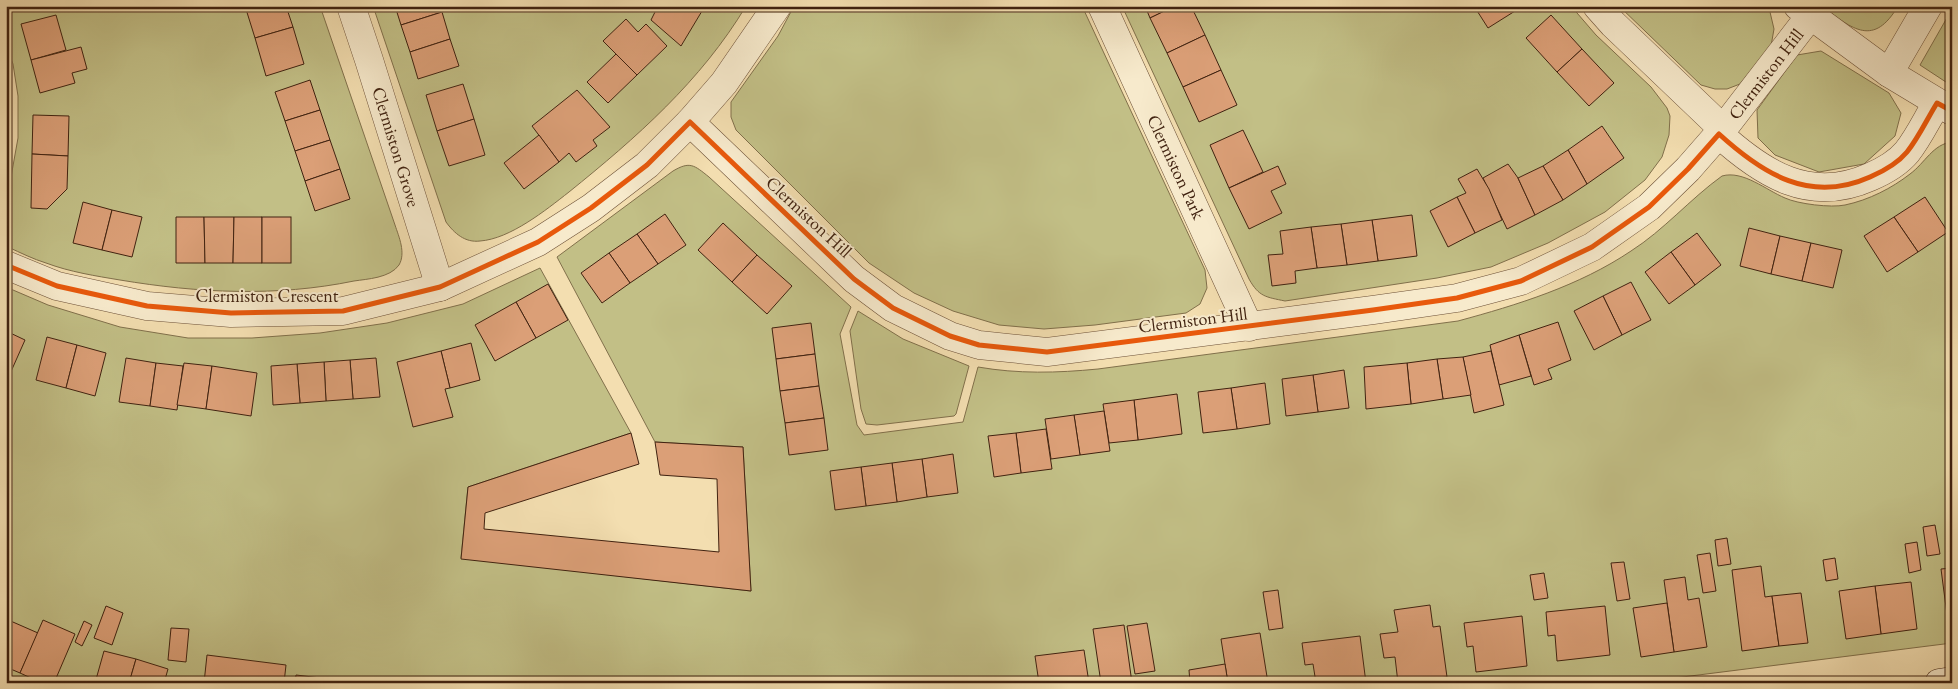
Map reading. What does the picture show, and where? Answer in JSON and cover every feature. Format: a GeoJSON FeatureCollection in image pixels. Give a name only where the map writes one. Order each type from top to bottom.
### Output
{"type":"FeatureCollection","features":[{"type":"Feature","properties":{"kind":"street","name":"Clermiston Grove"},"geometry":{"type":"LineString","coordinates":[[350,6],[369,60],[440,287]]}},
{"type":"Feature","properties":{"kind":"street","name":"Clermiston Crescent"},"geometry":{"type":"LineString","coordinates":[[6,265],[57,286],[148,306],[231,313],[343,311],[440,287],[538,242],[591,208],[648,165],[690,122],[724,83],[777,6]]}},
{"type":"Feature","properties":{"kind":"street","name":"Clermiston Park"},"geometry":{"type":"LineString","coordinates":[[1102,6],[1249,327]]}},
{"type":"Feature","properties":{"kind":"street"},"geometry":{"type":"LineString","coordinates":[[1597,6],[1612,24],[1743,155],[1765,170],[1790,182],[1815,188],[1853,185],[1886,170],[1907,152],[1944,107],[1888,73],[1804,11]]}},
{"type":"Feature","properties":{"kind":"street"},"geometry":{"type":"LineString","coordinates":[[1888,73],[1928,6]]}},
{"type":"Feature","properties":{"kind":"street","name":"Clermiston Hill"},"geometry":{"type":"LineString","coordinates":[[690,122],[863,287],[893,308],[950,336],[979,345],[1047,352],[1249,327],[1457,298],[1521,281],[1592,247],[1649,207],[1688,169],[1721,132],[1804,11]]}},
{"type":"Feature","properties":{"kind":"street"},"geometry":{"type":"LineString","coordinates":[[1939,683],[1952,681]]}},
{"type":"Feature","properties":{"kind":"shaded area"},"geometry":{"type":"Polygon","coordinates":[[[6,6],[320,6],[400,240],[402,255],[399,265],[390,273],[378,277],[325,286],[266,291],[208,290],[149,284],[64,269],[8,247],[6,245],[6,190],[11,177],[18,138],[18,96],[13,64],[6,46],[6,6]]]}},
{"type":"Feature","properties":{"kind":"shaded area"},"geometry":{"type":"Polygon","coordinates":[[[373,6],[746,6],[709,59],[688,84],[619,151],[550,207],[527,222],[503,235],[475,241],[460,236],[446,222],[373,6]]]}},
{"type":"Feature","properties":{"kind":"shaded area"},"geometry":{"type":"Polygon","coordinates":[[[794,6],[1082,6],[1205,270],[1207,288],[1200,304],[1186,313],[1095,325],[1044,329],[999,325],[953,311],[914,293],[869,263],[736,130],[731,117],[731,102],[778,36],[794,6]]]}},
{"type":"Feature","properties":{"kind":"shaded area"},"geometry":{"type":"Polygon","coordinates":[[[1122,6],[1571,6],[1596,35],[1651,87],[1667,108],[1670,116],[1669,135],[1662,157],[1645,180],[1605,212],[1548,243],[1491,267],[1437,278],[1285,301],[1260,293],[1249,279],[1122,6]]]}},
{"type":"Feature","properties":{"kind":"shaded area"},"geometry":{"type":"Polygon","coordinates":[[[1619,6],[1764,6],[1770,12],[1774,29],[1771,46],[1740,84],[1727,89],[1715,89],[1701,85],[1619,6]]]}},
{"type":"Feature","properties":{"kind":"shaded area"},"geometry":{"type":"Polygon","coordinates":[[[1822,6],[1898,6],[1889,19],[1880,27],[1872,30],[1863,30],[1844,22],[1822,6]]]}},
{"type":"Feature","properties":{"kind":"shaded area"},"geometry":{"type":"Polygon","coordinates":[[[1952,9],[1952,86],[1920,65],[1952,9]]]}},
{"type":"Feature","properties":{"kind":"shaded area"},"geometry":{"type":"Polygon","coordinates":[[[1821,51],[1889,93],[1901,113],[1895,136],[1864,164],[1819,172],[1775,155],[1758,138],[1757,110],[1797,55],[1821,51]]]}},
{"type":"Feature","properties":{"kind":"shaded area"},"geometry":{"type":"Polygon","coordinates":[[[1952,142],[1952,643],[1635,683],[6,683],[6,287],[48,305],[120,327],[188,338],[252,338],[320,333],[387,323],[463,304],[540,268],[631,433],[468,487],[461,558],[751,591],[743,447],[655,442],[557,257],[673,171],[684,166],[696,167],[709,177],[851,307],[840,334],[857,425],[864,435],[963,422],[978,367],[1038,372],[1098,369],[1458,321],[1547,293],[1611,263],[1655,234],[1722,176],[1730,175],[1746,178],[1785,198],[1798,202],[1823,206],[1839,206],[1863,200],[1888,189],[1915,170],[1934,150],[1945,143],[1952,142]]]}},
{"type":"Feature","properties":{"kind":"shaded area"},"geometry":{"type":"Polygon","coordinates":[[[858,311],[903,339],[969,366],[954,416],[877,425],[866,424],[861,409],[850,331],[858,311]]]}},
{"type":"Feature","properties":{"kind":"building"},"geometry":{"type":"Polygon","coordinates":[[[245,6],[286,6],[293,27],[255,38],[245,6]]]}},
{"type":"Feature","properties":{"kind":"building"},"geometry":{"type":"Polygon","coordinates":[[[395,6],[440,6],[442,12],[401,25],[395,6]]]}},
{"type":"Feature","properties":{"kind":"building"},"geometry":{"type":"Polygon","coordinates":[[[658,6],[705,6],[681,46],[651,20],[658,6]]]}},
{"type":"Feature","properties":{"kind":"building"},"geometry":{"type":"Polygon","coordinates":[[[1145,6],[1175,6],[1150,18],[1145,6]]]}},
{"type":"Feature","properties":{"kind":"building"},"geometry":{"type":"Polygon","coordinates":[[[1175,6],[1191,6],[1205,35],[1167,53],[1150,18],[1175,6]]]}},
{"type":"Feature","properties":{"kind":"building"},"geometry":{"type":"Polygon","coordinates":[[[1474,6],[1523,6],[1488,28],[1474,6]]]}},
{"type":"Feature","properties":{"kind":"building"},"geometry":{"type":"Polygon","coordinates":[[[442,12],[450,39],[410,52],[401,25],[442,12]]]}},
{"type":"Feature","properties":{"kind":"building"},"geometry":{"type":"Polygon","coordinates":[[[56,15],[66,50],[31,60],[21,24],[56,15]]]}},
{"type":"Feature","properties":{"kind":"building"},"geometry":{"type":"Polygon","coordinates":[[[1551,15],[1582,49],[1557,72],[1526,38],[1551,15]]]}},
{"type":"Feature","properties":{"kind":"building"},"geometry":{"type":"Polygon","coordinates":[[[626,19],[638,32],[646,24],[667,46],[637,75],[603,41],[626,19]]]}},
{"type":"Feature","properties":{"kind":"building"},"geometry":{"type":"Polygon","coordinates":[[[293,27],[304,64],[266,76],[255,38],[293,27]]]}},
{"type":"Feature","properties":{"kind":"building"},"geometry":{"type":"Polygon","coordinates":[[[1205,35],[1221,70],[1183,87],[1167,53],[1205,35]]]}},
{"type":"Feature","properties":{"kind":"building"},"geometry":{"type":"Polygon","coordinates":[[[450,39],[459,66],[418,79],[410,52],[450,39]]]}},
{"type":"Feature","properties":{"kind":"building"},"geometry":{"type":"Polygon","coordinates":[[[81,47],[87,69],[72,73],[75,83],[40,93],[31,60],[81,47]]]}},
{"type":"Feature","properties":{"kind":"building"},"geometry":{"type":"Polygon","coordinates":[[[1582,49],[1614,83],[1589,106],[1557,72],[1582,49]]]}},
{"type":"Feature","properties":{"kind":"building"},"geometry":{"type":"Polygon","coordinates":[[[616,54],[637,75],[608,103],[587,82],[616,54]]]}},
{"type":"Feature","properties":{"kind":"building"},"geometry":{"type":"Polygon","coordinates":[[[1221,70],[1237,105],[1199,122],[1183,87],[1221,70]]]}},
{"type":"Feature","properties":{"kind":"building"},"geometry":{"type":"Polygon","coordinates":[[[310,80],[320,110],[285,121],[275,92],[310,80]]]}},
{"type":"Feature","properties":{"kind":"building"},"geometry":{"type":"Polygon","coordinates":[[[463,84],[474,119],[437,131],[426,95],[463,84]]]}},
{"type":"Feature","properties":{"kind":"building"},"geometry":{"type":"Polygon","coordinates":[[[577,90],[610,127],[593,140],[597,146],[576,162],[569,153],[559,162],[532,126],[577,90]]]}},
{"type":"Feature","properties":{"kind":"building"},"geometry":{"type":"Polygon","coordinates":[[[320,110],[330,140],[295,151],[285,121],[320,110]]]}},
{"type":"Feature","properties":{"kind":"building"},"geometry":{"type":"Polygon","coordinates":[[[33,115],[69,116],[68,156],[32,154],[33,115]]]}},
{"type":"Feature","properties":{"kind":"building"},"geometry":{"type":"Polygon","coordinates":[[[474,119],[485,155],[449,166],[437,131],[474,119]]]}},
{"type":"Feature","properties":{"kind":"building"},"geometry":{"type":"Polygon","coordinates":[[[1602,126],[1624,158],[1587,184],[1568,150],[1602,126]]]}},
{"type":"Feature","properties":{"kind":"building"},"geometry":{"type":"Polygon","coordinates":[[[1243,130],[1263,172],[1229,188],[1210,145],[1243,130]]]}},
{"type":"Feature","properties":{"kind":"building"},"geometry":{"type":"Polygon","coordinates":[[[539,135],[559,162],[524,189],[504,163],[539,135]]]}},
{"type":"Feature","properties":{"kind":"building"},"geometry":{"type":"Polygon","coordinates":[[[330,140],[340,169],[305,181],[295,151],[330,140]]]}},
{"type":"Feature","properties":{"kind":"building"},"geometry":{"type":"Polygon","coordinates":[[[1568,150],[1587,184],[1563,200],[1543,166],[1568,150]]]}},
{"type":"Feature","properties":{"kind":"building"},"geometry":{"type":"Polygon","coordinates":[[[32,154],[68,156],[67,189],[47,209],[31,208],[32,154]]]}},
{"type":"Feature","properties":{"kind":"building"},"geometry":{"type":"Polygon","coordinates":[[[1508,164],[1518,178],[1535,215],[1507,229],[1483,178],[1508,164]]]}},
{"type":"Feature","properties":{"kind":"building"},"geometry":{"type":"Polygon","coordinates":[[[1278,166],[1286,184],[1271,191],[1282,213],[1249,229],[1229,188],[1278,166]]]}},
{"type":"Feature","properties":{"kind":"building"},"geometry":{"type":"Polygon","coordinates":[[[1543,166],[1563,200],[1535,215],[1518,178],[1543,166]]]}},
{"type":"Feature","properties":{"kind":"building"},"geometry":{"type":"Polygon","coordinates":[[[340,169],[350,199],[315,211],[305,181],[340,169]]]}},
{"type":"Feature","properties":{"kind":"building"},"geometry":{"type":"Polygon","coordinates":[[[1477,169],[1489,189],[1502,220],[1475,233],[1457,197],[1466,193],[1458,179],[1477,169]]]}},
{"type":"Feature","properties":{"kind":"building"},"geometry":{"type":"Polygon","coordinates":[[[1457,197],[1475,233],[1448,247],[1430,211],[1457,197]]]}},
{"type":"Feature","properties":{"kind":"building"},"geometry":{"type":"Polygon","coordinates":[[[1925,197],[1948,232],[1918,252],[1894,217],[1925,197]]]}},
{"type":"Feature","properties":{"kind":"building"},"geometry":{"type":"Polygon","coordinates":[[[83,202],[112,210],[102,250],[73,243],[83,202]]]}},
{"type":"Feature","properties":{"kind":"building"},"geometry":{"type":"Polygon","coordinates":[[[112,210],[142,217],[132,257],[102,250],[112,210]]]}},
{"type":"Feature","properties":{"kind":"building"},"geometry":{"type":"Polygon","coordinates":[[[665,214],[686,245],[658,264],[637,234],[665,214]]]}},
{"type":"Feature","properties":{"kind":"building"},"geometry":{"type":"Polygon","coordinates":[[[1412,215],[1417,256],[1378,261],[1372,220],[1412,215]]]}},
{"type":"Feature","properties":{"kind":"building"},"geometry":{"type":"Polygon","coordinates":[[[176,217],[204,217],[205,263],[176,263],[176,217]]]}},
{"type":"Feature","properties":{"kind":"building"},"geometry":{"type":"Polygon","coordinates":[[[204,217],[234,217],[233,263],[205,263],[204,217]]]}},
{"type":"Feature","properties":{"kind":"building"},"geometry":{"type":"Polygon","coordinates":[[[234,217],[262,217],[262,263],[233,263],[234,217]]]}},
{"type":"Feature","properties":{"kind":"building"},"geometry":{"type":"Polygon","coordinates":[[[262,217],[291,217],[291,263],[262,263],[262,217]]]}},
{"type":"Feature","properties":{"kind":"building"},"geometry":{"type":"Polygon","coordinates":[[[1894,217],[1918,252],[1887,272],[1864,236],[1894,217]]]}},
{"type":"Feature","properties":{"kind":"building"},"geometry":{"type":"Polygon","coordinates":[[[1372,220],[1378,261],[1347,265],[1341,224],[1372,220]]]}},
{"type":"Feature","properties":{"kind":"building"},"geometry":{"type":"Polygon","coordinates":[[[723,223],[757,255],[732,282],[698,250],[723,223]]]}},
{"type":"Feature","properties":{"kind":"building"},"geometry":{"type":"Polygon","coordinates":[[[1341,224],[1347,265],[1317,268],[1311,227],[1341,224]]]}},
{"type":"Feature","properties":{"kind":"building"},"geometry":{"type":"Polygon","coordinates":[[[1311,227],[1317,268],[1295,271],[1296,283],[1272,286],[1268,255],[1283,254],[1280,231],[1311,227]]]}},
{"type":"Feature","properties":{"kind":"building"},"geometry":{"type":"Polygon","coordinates":[[[1749,228],[1780,236],[1771,274],[1740,266],[1749,228]]]}},
{"type":"Feature","properties":{"kind":"building"},"geometry":{"type":"Polygon","coordinates":[[[1697,233],[1721,265],[1695,285],[1671,252],[1697,233]]]}},
{"type":"Feature","properties":{"kind":"building"},"geometry":{"type":"Polygon","coordinates":[[[637,234],[658,264],[630,283],[609,253],[637,234]]]}},
{"type":"Feature","properties":{"kind":"building"},"geometry":{"type":"Polygon","coordinates":[[[1780,236],[1811,243],[1802,281],[1771,274],[1780,236]]]}},
{"type":"Feature","properties":{"kind":"building"},"geometry":{"type":"Polygon","coordinates":[[[1811,243],[1842,250],[1833,288],[1802,281],[1811,243]]]}},
{"type":"Feature","properties":{"kind":"building"},"geometry":{"type":"Polygon","coordinates":[[[1671,252],[1695,285],[1669,304],[1645,272],[1671,252]]]}},
{"type":"Feature","properties":{"kind":"building"},"geometry":{"type":"Polygon","coordinates":[[[609,253],[630,283],[602,303],[581,273],[609,253]]]}},
{"type":"Feature","properties":{"kind":"building"},"geometry":{"type":"Polygon","coordinates":[[[757,255],[792,286],[767,314],[732,282],[757,255]]]}},
{"type":"Feature","properties":{"kind":"building"},"geometry":{"type":"Polygon","coordinates":[[[1631,282],[1651,320],[1622,335],[1603,296],[1631,282]]]}},
{"type":"Feature","properties":{"kind":"building"},"geometry":{"type":"Polygon","coordinates":[[[548,284],[568,320],[536,338],[516,302],[548,284]]]}},
{"type":"Feature","properties":{"kind":"building"},"geometry":{"type":"Polygon","coordinates":[[[1603,296],[1622,335],[1594,350],[1574,311],[1603,296]]]}},
{"type":"Feature","properties":{"kind":"building"},"geometry":{"type":"Polygon","coordinates":[[[516,302],[536,338],[495,361],[475,325],[516,302]]]}},
{"type":"Feature","properties":{"kind":"building"},"geometry":{"type":"Polygon","coordinates":[[[1558,322],[1571,360],[1548,369],[1552,379],[1534,385],[1519,335],[1558,322]]]}},
{"type":"Feature","properties":{"kind":"building"},"geometry":{"type":"Polygon","coordinates":[[[811,323],[815,354],[776,359],[772,328],[811,323]]]}},
{"type":"Feature","properties":{"kind":"building"},"geometry":{"type":"Polygon","coordinates":[[[6,331],[25,340],[9,376],[6,375],[6,331]]]}},
{"type":"Feature","properties":{"kind":"building"},"geometry":{"type":"Polygon","coordinates":[[[1519,335],[1531,376],[1499,385],[1490,345],[1519,335]]]}},
{"type":"Feature","properties":{"kind":"building"},"geometry":{"type":"Polygon","coordinates":[[[47,337],[77,345],[66,388],[36,380],[47,337]]]}},
{"type":"Feature","properties":{"kind":"building"},"geometry":{"type":"Polygon","coordinates":[[[471,343],[480,380],[450,388],[441,351],[471,343]]]}},
{"type":"Feature","properties":{"kind":"building"},"geometry":{"type":"Polygon","coordinates":[[[77,345],[106,353],[95,396],[66,388],[77,345]]]}},
{"type":"Feature","properties":{"kind":"building"},"geometry":{"type":"Polygon","coordinates":[[[441,351],[450,388],[445,389],[453,417],[413,427],[397,362],[441,351]]]}},
{"type":"Feature","properties":{"kind":"building"},"geometry":{"type":"Polygon","coordinates":[[[1491,351],[1504,405],[1474,413],[1463,357],[1491,351]]]}},
{"type":"Feature","properties":{"kind":"building"},"geometry":{"type":"Polygon","coordinates":[[[815,354],[819,386],[780,391],[776,359],[815,354]]]}},
{"type":"Feature","properties":{"kind":"building"},"geometry":{"type":"Polygon","coordinates":[[[1463,357],[1471,395],[1443,399],[1437,359],[1463,357]]]}},
{"type":"Feature","properties":{"kind":"building"},"geometry":{"type":"Polygon","coordinates":[[[126,358],[156,363],[150,406],[119,402],[126,358]]]}},
{"type":"Feature","properties":{"kind":"building"},"geometry":{"type":"Polygon","coordinates":[[[376,358],[380,397],[353,399],[350,360],[376,358]]]}},
{"type":"Feature","properties":{"kind":"building"},"geometry":{"type":"Polygon","coordinates":[[[1437,359],[1443,399],[1411,404],[1407,363],[1437,359]]]}},
{"type":"Feature","properties":{"kind":"building"},"geometry":{"type":"Polygon","coordinates":[[[350,360],[353,399],[326,401],[324,362],[350,360]]]}},
{"type":"Feature","properties":{"kind":"building"},"geometry":{"type":"Polygon","coordinates":[[[324,362],[326,401],[300,403],[297,364],[324,362]]]}},
{"type":"Feature","properties":{"kind":"building"},"geometry":{"type":"Polygon","coordinates":[[[156,363],[183,366],[177,410],[150,406],[156,363]]]}},
{"type":"Feature","properties":{"kind":"building"},"geometry":{"type":"Polygon","coordinates":[[[184,363],[212,366],[206,409],[177,405],[184,363]]]}},
{"type":"Feature","properties":{"kind":"building"},"geometry":{"type":"Polygon","coordinates":[[[1407,363],[1411,404],[1366,409],[1364,367],[1407,363]]]}},
{"type":"Feature","properties":{"kind":"building"},"geometry":{"type":"Polygon","coordinates":[[[297,364],[300,403],[273,405],[271,366],[297,364]]]}},
{"type":"Feature","properties":{"kind":"building"},"geometry":{"type":"Polygon","coordinates":[[[212,366],[257,373],[251,416],[206,409],[212,366]]]}},
{"type":"Feature","properties":{"kind":"building"},"geometry":{"type":"Polygon","coordinates":[[[1344,370],[1349,408],[1318,412],[1313,375],[1344,370]]]}},
{"type":"Feature","properties":{"kind":"building"},"geometry":{"type":"Polygon","coordinates":[[[1313,375],[1318,412],[1286,416],[1282,379],[1313,375]]]}},
{"type":"Feature","properties":{"kind":"building"},"geometry":{"type":"Polygon","coordinates":[[[1265,383],[1270,424],[1237,429],[1231,388],[1265,383]]]}},
{"type":"Feature","properties":{"kind":"building"},"geometry":{"type":"Polygon","coordinates":[[[819,386],[824,418],[785,423],[780,391],[819,386]]]}},
{"type":"Feature","properties":{"kind":"building"},"geometry":{"type":"Polygon","coordinates":[[[1231,388],[1237,429],[1203,433],[1198,392],[1231,388]]]}},
{"type":"Feature","properties":{"kind":"building"},"geometry":{"type":"Polygon","coordinates":[[[1177,394],[1182,434],[1138,440],[1134,400],[1177,394]]]}},
{"type":"Feature","properties":{"kind":"building"},"geometry":{"type":"Polygon","coordinates":[[[1134,400],[1138,440],[1109,443],[1103,404],[1134,400]]]}},
{"type":"Feature","properties":{"kind":"building"},"geometry":{"type":"Polygon","coordinates":[[[1104,411],[1110,451],[1080,455],[1074,415],[1104,411]]]}},
{"type":"Feature","properties":{"kind":"building"},"geometry":{"type":"Polygon","coordinates":[[[1074,415],[1080,455],[1051,459],[1045,419],[1074,415]]]}},
{"type":"Feature","properties":{"kind":"building"},"geometry":{"type":"Polygon","coordinates":[[[824,418],[828,450],[789,455],[785,423],[824,418]]]}},
{"type":"Feature","properties":{"kind":"building"},"geometry":{"type":"Polygon","coordinates":[[[1046,429],[1052,469],[1021,473],[1016,433],[1046,429]]]}},
{"type":"Feature","properties":{"kind":"building"},"geometry":{"type":"Polygon","coordinates":[[[631,433],[639,464],[485,513],[484,529],[719,552],[717,479],[660,475],[655,442],[743,447],[751,591],[461,559],[468,487],[631,433]]]}},
{"type":"Feature","properties":{"kind":"building"},"geometry":{"type":"Polygon","coordinates":[[[1016,433],[1021,473],[994,477],[988,436],[1016,433]]]}},
{"type":"Feature","properties":{"kind":"building"},"geometry":{"type":"Polygon","coordinates":[[[953,454],[958,493],[927,497],[922,459],[953,454]]]}},
{"type":"Feature","properties":{"kind":"building"},"geometry":{"type":"Polygon","coordinates":[[[922,459],[927,497],[897,502],[892,463],[922,459]]]}},
{"type":"Feature","properties":{"kind":"building"},"geometry":{"type":"Polygon","coordinates":[[[892,463],[897,502],[866,506],[861,467],[892,463]]]}},
{"type":"Feature","properties":{"kind":"building"},"geometry":{"type":"Polygon","coordinates":[[[861,467],[866,506],[835,510],[830,471],[861,467]]]}},
{"type":"Feature","properties":{"kind":"building"},"geometry":{"type":"Polygon","coordinates":[[[1935,525],[1940,554],[1927,556],[1923,527],[1935,525]]]}},
{"type":"Feature","properties":{"kind":"building"},"geometry":{"type":"Polygon","coordinates":[[[1727,538],[1731,564],[1718,566],[1715,540],[1727,538]]]}},
{"type":"Feature","properties":{"kind":"building"},"geometry":{"type":"Polygon","coordinates":[[[1917,542],[1921,570],[1909,573],[1905,544],[1917,542]]]}},
{"type":"Feature","properties":{"kind":"building"},"geometry":{"type":"Polygon","coordinates":[[[1710,553],[1716,591],[1703,593],[1697,555],[1710,553]]]}},
{"type":"Feature","properties":{"kind":"building"},"geometry":{"type":"Polygon","coordinates":[[[1835,558],[1838,579],[1826,581],[1823,560],[1835,558]]]}},
{"type":"Feature","properties":{"kind":"building"},"geometry":{"type":"Polygon","coordinates":[[[1624,562],[1630,599],[1617,601],[1611,563],[1624,562]]]}},
{"type":"Feature","properties":{"kind":"building"},"geometry":{"type":"Polygon","coordinates":[[[1761,566],[1765,597],[1772,596],[1779,646],[1742,651],[1732,570],[1761,566]]]}},
{"type":"Feature","properties":{"kind":"building"},"geometry":{"type":"Polygon","coordinates":[[[1952,568],[1952,614],[1947,615],[1941,569],[1952,568]]]}},
{"type":"Feature","properties":{"kind":"building"},"geometry":{"type":"Polygon","coordinates":[[[1544,573],[1548,598],[1534,600],[1530,575],[1544,573]]]}},
{"type":"Feature","properties":{"kind":"building"},"geometry":{"type":"Polygon","coordinates":[[[1685,577],[1688,600],[1699,598],[1707,647],[1674,652],[1664,580],[1685,577]]]}},
{"type":"Feature","properties":{"kind":"building"},"geometry":{"type":"Polygon","coordinates":[[[1911,582],[1917,629],[1881,634],[1875,586],[1911,582]]]}},
{"type":"Feature","properties":{"kind":"building"},"geometry":{"type":"Polygon","coordinates":[[[1875,586],[1881,634],[1846,639],[1839,591],[1875,586]]]}},
{"type":"Feature","properties":{"kind":"building"},"geometry":{"type":"Polygon","coordinates":[[[1278,590],[1283,628],[1269,630],[1263,592],[1278,590]]]}},
{"type":"Feature","properties":{"kind":"building"},"geometry":{"type":"Polygon","coordinates":[[[1801,593],[1808,643],[1779,646],[1772,596],[1801,593]]]}},
{"type":"Feature","properties":{"kind":"building"},"geometry":{"type":"Polygon","coordinates":[[[1667,603],[1674,652],[1641,657],[1633,608],[1667,603]]]}},
{"type":"Feature","properties":{"kind":"building"},"geometry":{"type":"Polygon","coordinates":[[[1430,605],[1433,627],[1440,626],[1447,677],[1398,683],[1395,657],[1384,658],[1380,634],[1398,632],[1394,610],[1430,605]]]}},
{"type":"Feature","properties":{"kind":"building"},"geometry":{"type":"Polygon","coordinates":[[[106,606],[123,613],[112,645],[94,638],[106,606]]]}},
{"type":"Feature","properties":{"kind":"building"},"geometry":{"type":"Polygon","coordinates":[[[1605,606],[1610,655],[1557,661],[1555,635],[1548,636],[1546,612],[1605,606]]]}},
{"type":"Feature","properties":{"kind":"building"},"geometry":{"type":"Polygon","coordinates":[[[1522,616],[1527,666],[1476,672],[1473,646],[1467,647],[1464,623],[1522,616]]]}},
{"type":"Feature","properties":{"kind":"building"},"geometry":{"type":"Polygon","coordinates":[[[6,619],[38,633],[20,673],[6,667],[6,619]]]}},
{"type":"Feature","properties":{"kind":"building"},"geometry":{"type":"Polygon","coordinates":[[[43,620],[75,634],[54,683],[42,683],[20,673],[43,620]]]}},
{"type":"Feature","properties":{"kind":"building"},"geometry":{"type":"Polygon","coordinates":[[[84,621],[92,625],[82,646],[75,642],[84,621]]]}},
{"type":"Feature","properties":{"kind":"building"},"geometry":{"type":"Polygon","coordinates":[[[1147,623],[1155,671],[1135,674],[1127,626],[1147,623]]]}},
{"type":"Feature","properties":{"kind":"building"},"geometry":{"type":"Polygon","coordinates":[[[1124,625],[1132,683],[1101,683],[1093,629],[1124,625]]]}},
{"type":"Feature","properties":{"kind":"building"},"geometry":{"type":"Polygon","coordinates":[[[171,628],[189,629],[186,662],[168,660],[171,628]]]}},
{"type":"Feature","properties":{"kind":"building"},"geometry":{"type":"Polygon","coordinates":[[[1260,633],[1268,683],[1228,683],[1221,639],[1260,633]]]}},
{"type":"Feature","properties":{"kind":"building"},"geometry":{"type":"Polygon","coordinates":[[[1360,636],[1366,683],[1316,683],[1313,664],[1305,665],[1302,643],[1360,636]]]}},
{"type":"Feature","properties":{"kind":"building"},"geometry":{"type":"Polygon","coordinates":[[[1084,650],[1089,683],[1039,683],[1035,656],[1084,650]]]}},
{"type":"Feature","properties":{"kind":"building"},"geometry":{"type":"Polygon","coordinates":[[[104,651],[136,659],[129,683],[95,683],[104,651]]]}},
{"type":"Feature","properties":{"kind":"building"},"geometry":{"type":"Polygon","coordinates":[[[207,655],[286,665],[284,683],[204,683],[207,655]]]}},
{"type":"Feature","properties":{"kind":"building"},"geometry":{"type":"Polygon","coordinates":[[[136,659],[168,669],[164,683],[129,683],[136,659]]]}},
{"type":"Feature","properties":{"kind":"building"},"geometry":{"type":"Polygon","coordinates":[[[1225,664],[1228,683],[1190,683],[1189,670],[1225,664]]]}},
{"type":"Feature","properties":{"kind":"building"},"geometry":{"type":"Polygon","coordinates":[[[296,675],[362,683],[295,683],[296,675]]]}},
{"type":"Feature","properties":{"kind":"cycle path"},"geometry":{"type":"LineString","coordinates":[[6,265],[57,286],[147,306],[231,313],[343,311],[440,287],[538,242],[591,208],[647,165],[690,122],[854,279],[893,308],[950,336],[979,345],[1047,352],[1457,298],[1521,281],[1592,247],[1649,207],[1688,169],[1719,134],[1753,161],[1789,181],[1807,186],[1848,185],[1870,177],[1899,160],[1911,146],[1937,103],[1952,111]]}}]}
